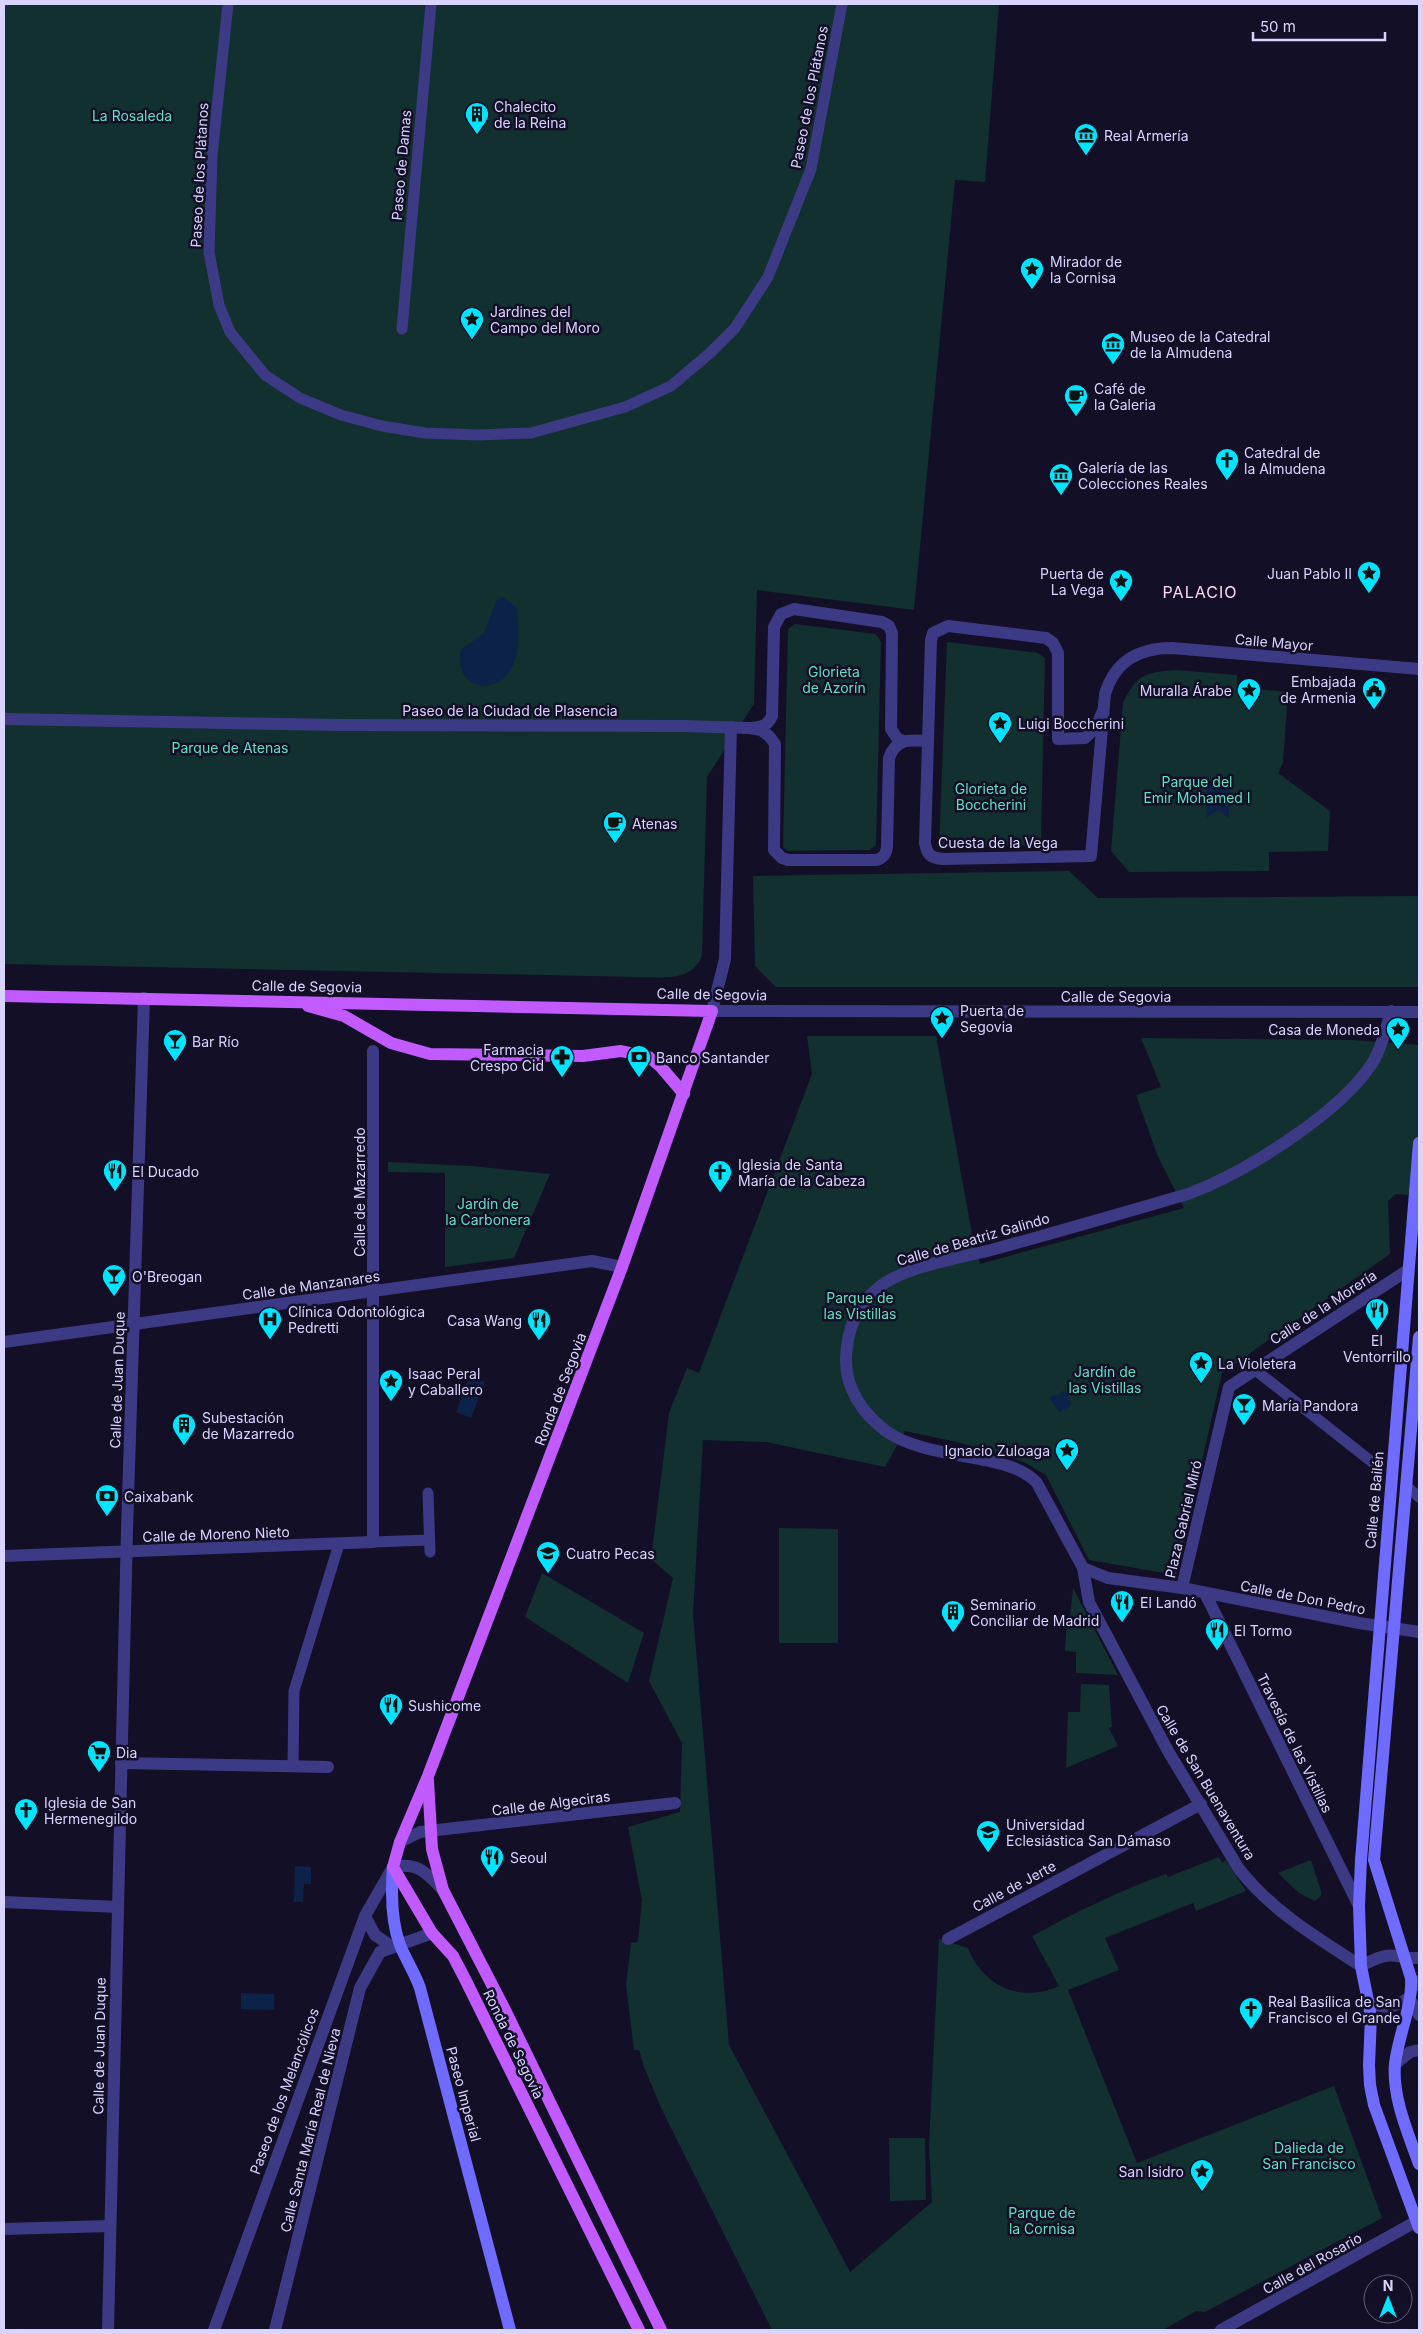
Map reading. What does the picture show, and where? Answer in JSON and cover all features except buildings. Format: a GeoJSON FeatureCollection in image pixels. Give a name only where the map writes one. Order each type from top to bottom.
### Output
{"type":"FeatureCollection","features":[{"type":"Feature","properties":{"kind":"main road","name":"Calle de Segovia"},"geometry":{"type":"LineString","coordinates":[[4,996],[712,1011]]}},
{"type":"Feature","properties":{"kind":"main road"},"geometry":{"type":"LineString","coordinates":[[289,1001],[344,1016],[391,1043],[430,1054],[583,1056],[621,1051],[649,1057],[661,1067],[684,1094]]}},
{"type":"Feature","properties":{"kind":"main road","name":"Ronda de Segovia"},"geometry":{"type":"LineString","coordinates":[[639,2330],[465,1978],[453,1956],[432,1933],[394,1867],[400,1842],[428,1776],[622,1267],[712,1011]]}},
{"type":"Feature","properties":{"kind":"main road","name":"Calle de Bailén"},"geometry":{"type":"LineString","coordinates":[[1361,1966],[1359,1906],[1361,1860],[1419,1143]]}},
{"type":"Feature","properties":{"kind":"main road"},"geometry":{"type":"LineString","coordinates":[[1419,1337],[1374,1860],[1405,1958],[1410,1968],[1414,1989],[1395,2064],[1397,2095],[1419,2164]]}},
{"type":"Feature","properties":{"kind":"main road","name":"Ronda de Segovia"},"geometry":{"type":"LineString","coordinates":[[428,1776],[432,1849],[443,1890],[504,2008],[661,2330]]}},
{"type":"Feature","properties":{"kind":"main road","name":"Paseo Imperial"},"geometry":{"type":"LineString","coordinates":[[394,1867],[392,1900],[396,1945],[417,1979],[510,2330]]}},
{"type":"Feature","properties":{"kind":"main road"},"geometry":{"type":"LineString","coordinates":[[1361,1966],[1372,2016],[1370,2085],[1374,2104],[1418,2225]]}},
{"type":"Feature","properties":{"kind":"street","name":"Paseo de los Plátanos"},"geometry":{"type":"LineString","coordinates":[[228,4],[212,156],[209,252],[220,305],[230,332],[265,375],[300,398],[341,415],[382,426],[425,433],[478,435],[531,433],[625,407],[671,386],[710,353],[734,328],[768,277],[811,169],[842,4]]}},
{"type":"Feature","properties":{"kind":"street","name":"Paseo de Damas"},"geometry":{"type":"LineString","coordinates":[[402,328],[431,4]]}},
{"type":"Feature","properties":{"kind":"street"},"geometry":{"type":"LineString","coordinates":[[712,1011],[725,959],[731,728],[762,727],[768,723],[772,716],[774,627],[780,614],[794,609],[882,622],[889,626],[892,633],[891,729],[897,738],[903,741]]}},
{"type":"Feature","properties":{"kind":"street","name":"Cuesta de la Vega"},"geometry":{"type":"LineString","coordinates":[[1098,765],[1094,753],[1088,744],[1078,740],[1058,739],[1058,653],[1053,643],[1046,638],[948,626],[934,633],[931,640],[925,844],[927,851],[936,859],[1091,856],[1098,765],[1102,711],[1110,678],[1129,659]]}},
{"type":"Feature","properties":{"kind":"street","name":"Calle Mayor"},"geometry":{"type":"LineString","coordinates":[[1129,659],[1146,650],[1172,648],[1419,669]]}},
{"type":"Feature","properties":{"kind":"street","name":"Cuesta de la Vega"},"geometry":{"type":"LineString","coordinates":[[1078,740],[1092,733],[1102,711]]}},
{"type":"Feature","properties":{"kind":"street","name":"Paseo de la Ciudad de Plasencia"},"geometry":{"type":"LineString","coordinates":[[4,719],[339,725],[731,728]]}},
{"type":"Feature","properties":{"kind":"street"},"geometry":{"type":"LineString","coordinates":[[750,728],[761,730],[775,744],[774,850],[782,858],[788,860],[877,860],[882,858],[886,853],[887,847],[889,758],[896,744],[903,741],[927,741]]}},
{"type":"Feature","properties":{"kind":"street","name":"Calle de Juan Duque"},"geometry":{"type":"LineString","coordinates":[[108,2330],[121,1764],[144,998]]}},
{"type":"Feature","properties":{"kind":"street","name":"Calle de Segovia"},"geometry":{"type":"LineString","coordinates":[[712,1011],[1419,1012]]}},
{"type":"Feature","properties":{"kind":"street","name":"Calle de Beatriz Galindo"},"geometry":{"type":"LineString","coordinates":[[1083,1568],[1042,1489],[1026,1473],[1011,1467],[936,1452],[905,1442],[887,1432],[868,1416],[854,1394],[846,1367],[846,1342],[854,1318],[864,1302],[878,1288],[894,1277],[940,1262],[1188,1194],[1215,1183],[1267,1154],[1318,1117],[1341,1097],[1373,1062],[1391,1012]]}},
{"type":"Feature","properties":{"kind":"street","name":"Calle de Mazarredo"},"geometry":{"type":"LineString","coordinates":[[374,1052],[374,1542]]}},
{"type":"Feature","properties":{"kind":"street","name":"Calle de Manzanares"},"geometry":{"type":"LineString","coordinates":[[4,1342],[592,1261],[622,1267]]}},
{"type":"Feature","properties":{"kind":"street","name":"Calle de la Morería"},"geometry":{"type":"LineString","coordinates":[[1254,1369],[1408,1270]]}},
{"type":"Feature","properties":{"kind":"street"},"geometry":{"type":"LineString","coordinates":[[1254,1369],[1377,1466]]}},
{"type":"Feature","properties":{"kind":"street","name":"Plaza Gabriel Miró"},"geometry":{"type":"LineString","coordinates":[[1083,1568],[1108,1578],[1182,1588],[1229,1387],[1254,1369]]}},
{"type":"Feature","properties":{"kind":"street"},"geometry":{"type":"LineString","coordinates":[[1406,1486],[1419,1497]]}},
{"type":"Feature","properties":{"kind":"street","name":"Calle de Moreno Nieto"},"geometry":{"type":"LineString","coordinates":[[4,1556],[374,1542],[430,1546],[428,1493]]}},
{"type":"Feature","properties":{"kind":"street"},"geometry":{"type":"LineString","coordinates":[[293,1766],[294,1691],[339,1544]]}},
{"type":"Feature","properties":{"kind":"street","name":"Calle de San Buenaventura"},"geometry":{"type":"LineString","coordinates":[[1083,1568],[1090,1602],[1164,1743],[1240,1869],[1256,1889],[1300,1927],[1361,1966]]}},
{"type":"Feature","properties":{"kind":"street","name":"Calle de Don Pedro"},"geometry":{"type":"LineString","coordinates":[[1182,1588],[1419,1632]]}},
{"type":"Feature","properties":{"kind":"street","name":"Travesía de las Vistillas"},"geometry":{"type":"LineString","coordinates":[[1205,1593],[1359,1906]]}},
{"type":"Feature","properties":{"kind":"street"},"geometry":{"type":"LineString","coordinates":[[121,1764],[328,1767]]}},
{"type":"Feature","properties":{"kind":"street","name":"Calle de Algeciras"},"geometry":{"type":"LineString","coordinates":[[400,1842],[420,1832],[675,1802]]}},
{"type":"Feature","properties":{"kind":"street","name":"Calle de Jerte"},"geometry":{"type":"LineString","coordinates":[[948,1938],[1201,1804]]}},
{"type":"Feature","properties":{"kind":"street"},"geometry":{"type":"LineString","coordinates":[[394,1867],[406,1864],[416,1867],[430,1876],[443,1890]]}},
{"type":"Feature","properties":{"kind":"street","name":"Paseo de los Melancólicos"},"geometry":{"type":"LineString","coordinates":[[214,2330],[365,1916],[394,1867]]}},
{"type":"Feature","properties":{"kind":"street"},"geometry":{"type":"LineString","coordinates":[[4,1902],[118,1906]]}},
{"type":"Feature","properties":{"kind":"street"},"geometry":{"type":"LineString","coordinates":[[365,1916],[375,1935],[396,1945]]}},
{"type":"Feature","properties":{"kind":"street","name":"Calle Santa María Real de Nieva"},"geometry":{"type":"LineString","coordinates":[[275,2330],[360,1988],[380,1952],[432,1933]]}},
{"type":"Feature","properties":{"kind":"street"},"geometry":{"type":"LineString","coordinates":[[1361,1966],[1382,1956],[1395,1954],[1405,1958],[1419,1958]]}},
{"type":"Feature","properties":{"kind":"street"},"geometry":{"type":"LineString","coordinates":[[1369,2003],[1382,2007],[1394,2007],[1414,1989]]}},
{"type":"Feature","properties":{"kind":"street"},"geometry":{"type":"LineString","coordinates":[[1414,1989],[1419,2015]]}},
{"type":"Feature","properties":{"kind":"street"},"geometry":{"type":"LineString","coordinates":[[1395,2064],[1410,2052],[1419,2050]]}},
{"type":"Feature","properties":{"kind":"street","name":"Calle del Rosario"},"geometry":{"type":"LineString","coordinates":[[1221,2330],[1418,2225]]}},
{"type":"Feature","properties":{"kind":"street"},"geometry":{"type":"LineString","coordinates":[[4,2230],[110,2226]]}},
{"type":"Feature","properties":{"kind":"green space","name":"Jardines del Campo del Moro"},"geometry":{"type":"Polygon","coordinates":[[[4,4],[999,4],[985,182],[955,180],[914,610],[757,590],[754,704],[707,777],[702,955],[698,964],[691,970],[684,974],[656,978],[4,964],[4,4]]]}},
{"type":"Feature","properties":{"kind":"green space","name":"Glorieta de Azorín"},"geometry":{"type":"Polygon","coordinates":[[[795,624],[876,634],[881,642],[876,845],[869,850],[788,851],[783,847],[788,629],[795,624]]]}},
{"type":"Feature","properties":{"kind":"green space","name":"Glorieta de Boccherini"},"geometry":{"type":"Polygon","coordinates":[[[947,642],[1038,653],[1045,658],[1041,840],[1037,845],[939,848],[947,642]]]}},
{"type":"Feature","properties":{"kind":"green space","name":"Parque del Emir Mohamed I"},"geometry":{"type":"Polygon","coordinates":[[[1176,670],[1237,675],[1237,687],[1288,692],[1283,763],[1278,773],[1330,811],[1328,851],[1269,852],[1269,871],[1129,872],[1111,851],[1123,703],[1132,686],[1143,677],[1156,672],[1176,670]]]}},
{"type":"Feature","properties":{"kind":"green space"},"geometry":{"type":"Polygon","coordinates":[[[1069,871],[1098,898],[1419,896],[1419,987],[776,987],[755,966],[753,876],[1069,871]]]}},
{"type":"Feature","properties":{"kind":"green space","name":"Parque de las Vistillas"},"geometry":{"type":"Polygon","coordinates":[[[807,1036],[936,1036],[972,1234],[980,1264],[1184,1208],[1158,1157],[1136,1095],[1161,1087],[1141,1038],[1352,1040],[1419,1045],[1419,1196],[1396,1194],[1388,1201],[1390,1254],[1222,1373],[1176,1575],[1089,1560],[1046,1475],[1024,1462],[957,1442],[905,1431],[885,1467],[766,1442],[703,1440],[693,1614],[729,2045],[850,2272],[932,2202],[929,2145],[939,1939],[968,1948],[983,1972],[1005,1988],[1017,1992],[1045,1991],[1059,1986],[1032,1936],[1081,1910],[1166,1874],[1168,1877],[1219,1857],[1222,1863],[1226,1860],[1246,1891],[1196,1911],[1193,1903],[1105,1938],[1119,1970],[1068,1990],[1137,2163],[1334,2086],[1382,2218],[1205,2312],[1196,2311],[1163,2330],[772,2330],[662,2110],[639,2050],[634,2050],[626,1985],[631,1943],[638,1942],[642,1900],[628,1827],[680,1812],[682,1743],[649,1681],[673,1578],[651,1559],[669,1413],[687,1368],[699,1373],[812,1074],[807,1036]]]}},
{"type":"Feature","properties":{"kind":"green space","name":"Jardín de la Carbonera"},"geometry":{"type":"Polygon","coordinates":[[[388,1162],[472,1166],[550,1174],[514,1258],[445,1267],[445,1173],[388,1172],[388,1162]]]}},
{"type":"Feature","properties":{"kind":"green space"},"geometry":{"type":"Polygon","coordinates":[[[779,1528],[838,1529],[838,1643],[779,1643],[779,1528]]]}},
{"type":"Feature","properties":{"kind":"green space"},"geometry":{"type":"Polygon","coordinates":[[[542,1573],[644,1633],[628,1683],[525,1617],[542,1573]]]}},
{"type":"Feature","properties":{"kind":"green space"},"geometry":{"type":"Polygon","coordinates":[[[1073,1588],[1118,1675],[1076,1673],[1076,1652],[1065,1651],[1067,1617],[1070,1617],[1073,1588]]]}},
{"type":"Feature","properties":{"kind":"green space"},"geometry":{"type":"Polygon","coordinates":[[[1081,1684],[1109,1685],[1112,1727],[1109,1728],[1118,1746],[1066,1768],[1068,1712],[1080,1712],[1081,1684]]]}},
{"type":"Feature","properties":{"kind":"green space"},"geometry":{"type":"Polygon","coordinates":[[[1311,1860],[1321,1891],[1321,1896],[1315,1901],[1299,1893],[1278,1873],[1311,1860]]]}},
{"type":"Feature","properties":{"kind":"green space"},"geometry":{"type":"Polygon","coordinates":[[[889,2138],[925,2138],[926,2200],[890,2201],[889,2138]]]}},
{"type":"Feature","properties":{"kind":"water"},"geometry":{"type":"Polygon","coordinates":[[[503,597],[517,608],[518,637],[516,658],[506,676],[498,682],[488,686],[479,685],[470,681],[464,674],[460,664],[461,650],[484,633],[496,601],[503,597]]]}},
{"type":"Feature","properties":{"kind":"water"},"geometry":{"type":"Polygon","coordinates":[[[1206,778],[1217,785],[1229,778],[1229,791],[1241,797],[1229,804],[1229,818],[1218,810],[1206,818],[1207,804],[1195,798],[1207,792],[1206,778]]]}},
{"type":"Feature","properties":{"kind":"water"},"geometry":{"type":"Polygon","coordinates":[[[469,1377],[485,1382],[471,1418],[456,1412],[469,1377]]]}},
{"type":"Feature","properties":{"kind":"water"},"geometry":{"type":"Polygon","coordinates":[[[1063,1391],[1066,1392],[1071,1403],[1069,1407],[1059,1412],[1050,1399],[1051,1396],[1063,1391]]]}},
{"type":"Feature","properties":{"kind":"water"},"geometry":{"type":"Polygon","coordinates":[[[295,1866],[311,1867],[311,1884],[304,1884],[303,1902],[294,1902],[295,1866]]]}},
{"type":"Feature","properties":{"kind":"water"},"geometry":{"type":"Polygon","coordinates":[[[241,1993],[274,1994],[274,2010],[241,2009],[241,1993]]]}},
{"type":"Feature","properties":{"kind":"place","name":"Chalecito de la Reina"},"geometry":{"type":"Point","coordinates":[477,135]}},
{"type":"Feature","properties":{"kind":"place","name":"Real Armería"},"geometry":{"type":"Point","coordinates":[1086,156]}},
{"type":"Feature","properties":{"kind":"place","name":"Mirador de la Cornisa"},"geometry":{"type":"Point","coordinates":[1032,290]}},
{"type":"Feature","properties":{"kind":"place","name":"Jardines del Campo del Moro"},"geometry":{"type":"Point","coordinates":[472,340]}},
{"type":"Feature","properties":{"kind":"place","name":"Museo de la Catedral de la Almudena"},"geometry":{"type":"Point","coordinates":[1113,365]}},
{"type":"Feature","properties":{"kind":"place","name":"Café de la Galeria"},"geometry":{"type":"Point","coordinates":[1076,417]}},
{"type":"Feature","properties":{"kind":"place","name":"Catedral de la Almudena"},"geometry":{"type":"Point","coordinates":[1227,481]}},
{"type":"Feature","properties":{"kind":"place","name":"Galería de las Colecciones Reales"},"geometry":{"type":"Point","coordinates":[1061,496]}},
{"type":"Feature","properties":{"kind":"place","name":"Juan Pablo II"},"geometry":{"type":"Point","coordinates":[1369,594]}},
{"type":"Feature","properties":{"kind":"place","name":"Puerta de La Vega"},"geometry":{"type":"Point","coordinates":[1121,602]}},
{"type":"Feature","properties":{"kind":"place","name":"Embajada de Armenia"},"geometry":{"type":"Point","coordinates":[1374,710]}},
{"type":"Feature","properties":{"kind":"place","name":"Muralla Árabe"},"geometry":{"type":"Point","coordinates":[1249,711]}},
{"type":"Feature","properties":{"kind":"place","name":"Luigi Boccherini"},"geometry":{"type":"Point","coordinates":[1000,744]}},
{"type":"Feature","properties":{"kind":"place","name":"Atenas"},"geometry":{"type":"Point","coordinates":[615,844]}},
{"type":"Feature","properties":{"kind":"place","name":"Puerta de Segovia"},"geometry":{"type":"Point","coordinates":[942,1039]}},
{"type":"Feature","properties":{"kind":"place","name":"Casa de Moneda"},"geometry":{"type":"Point","coordinates":[1398,1050]}},
{"type":"Feature","properties":{"kind":"place","name":"Bar Río"},"geometry":{"type":"Point","coordinates":[175,1062]}},
{"type":"Feature","properties":{"kind":"place","name":"Farmacia Crespo Cid"},"geometry":{"type":"Point","coordinates":[562,1078]}},
{"type":"Feature","properties":{"kind":"place","name":"Banco Santander"},"geometry":{"type":"Point","coordinates":[639,1078]}},
{"type":"Feature","properties":{"kind":"place","name":"El Ducado"},"geometry":{"type":"Point","coordinates":[115,1192]}},
{"type":"Feature","properties":{"kind":"place","name":"Iglesia de Santa María de la Cabeza"},"geometry":{"type":"Point","coordinates":[720,1193]}},
{"type":"Feature","properties":{"kind":"place","name":"O'Breogan"},"geometry":{"type":"Point","coordinates":[114,1297]}},
{"type":"Feature","properties":{"kind":"place","name":"El Ventorrillo"},"geometry":{"type":"Point","coordinates":[1377,1331]}},
{"type":"Feature","properties":{"kind":"place","name":"Clínica Odontológica Pedretti"},"geometry":{"type":"Point","coordinates":[270,1340]}},
{"type":"Feature","properties":{"kind":"place","name":"Casa Wang"},"geometry":{"type":"Point","coordinates":[539,1341]}},
{"type":"Feature","properties":{"kind":"place","name":"La Violetera"},"geometry":{"type":"Point","coordinates":[1201,1384]}},
{"type":"Feature","properties":{"kind":"place","name":"Isaac Peral y Caballero"},"geometry":{"type":"Point","coordinates":[391,1402]}},
{"type":"Feature","properties":{"kind":"place","name":"María Pandora"},"geometry":{"type":"Point","coordinates":[1244,1426]}},
{"type":"Feature","properties":{"kind":"place","name":"Subestación de Mazarredo"},"geometry":{"type":"Point","coordinates":[184,1446]}},
{"type":"Feature","properties":{"kind":"place","name":"Ignacio Zuloaga"},"geometry":{"type":"Point","coordinates":[1067,1471]}},
{"type":"Feature","properties":{"kind":"place","name":"Caixabank"},"geometry":{"type":"Point","coordinates":[107,1517]}},
{"type":"Feature","properties":{"kind":"place","name":"Cuatro Pecas"},"geometry":{"type":"Point","coordinates":[548,1574]}},
{"type":"Feature","properties":{"kind":"place","name":"El Landó"},"geometry":{"type":"Point","coordinates":[1122,1623]}},
{"type":"Feature","properties":{"kind":"place","name":"Seminario Conciliar de Madrid"},"geometry":{"type":"Point","coordinates":[953,1633]}},
{"type":"Feature","properties":{"kind":"place","name":"El Tormo"},"geometry":{"type":"Point","coordinates":[1217,1651]}},
{"type":"Feature","properties":{"kind":"place","name":"Sushicome"},"geometry":{"type":"Point","coordinates":[391,1726]}},
{"type":"Feature","properties":{"kind":"place","name":"Dia"},"geometry":{"type":"Point","coordinates":[99,1773]}},
{"type":"Feature","properties":{"kind":"place","name":"Iglesia de San Hermenegildo"},"geometry":{"type":"Point","coordinates":[26,1831]}},
{"type":"Feature","properties":{"kind":"place","name":"Universidad Eclesiástica San Dámaso"},"geometry":{"type":"Point","coordinates":[988,1853]}},
{"type":"Feature","properties":{"kind":"place","name":"Seoul"},"geometry":{"type":"Point","coordinates":[492,1878]}},
{"type":"Feature","properties":{"kind":"place","name":"Real Basílica de San Francisco el Grande"},"geometry":{"type":"Point","coordinates":[1251,2030]}},
{"type":"Feature","properties":{"kind":"place","name":"San Isidro"},"geometry":{"type":"Point","coordinates":[1202,2192]}},
{"type":"Feature","properties":{"kind":"district","name":"PALACIO"},"geometry":{"type":"Point","coordinates":[1200,592]}},
{"type":"Feature","properties":{"kind":"park label","name":"La Rosaleda"},"geometry":{"type":"Point","coordinates":[132,115]}},
{"type":"Feature","properties":{"kind":"park label","name":"Parque de Atenas"},"geometry":{"type":"Point","coordinates":[230,747]}},
{"type":"Feature","properties":{"kind":"park label","name":"Jardín de las Vistillas"},"geometry":{"type":"Point","coordinates":[1105,1379]}},
{"type":"Feature","properties":{"kind":"park label","name":"Dalieda de San Francisco"},"geometry":{"type":"Point","coordinates":[1309,2156]}},
{"type":"Feature","properties":{"kind":"park label","name":"Parque de la Cornisa"},"geometry":{"type":"Point","coordinates":[1042,2220]}}]}
